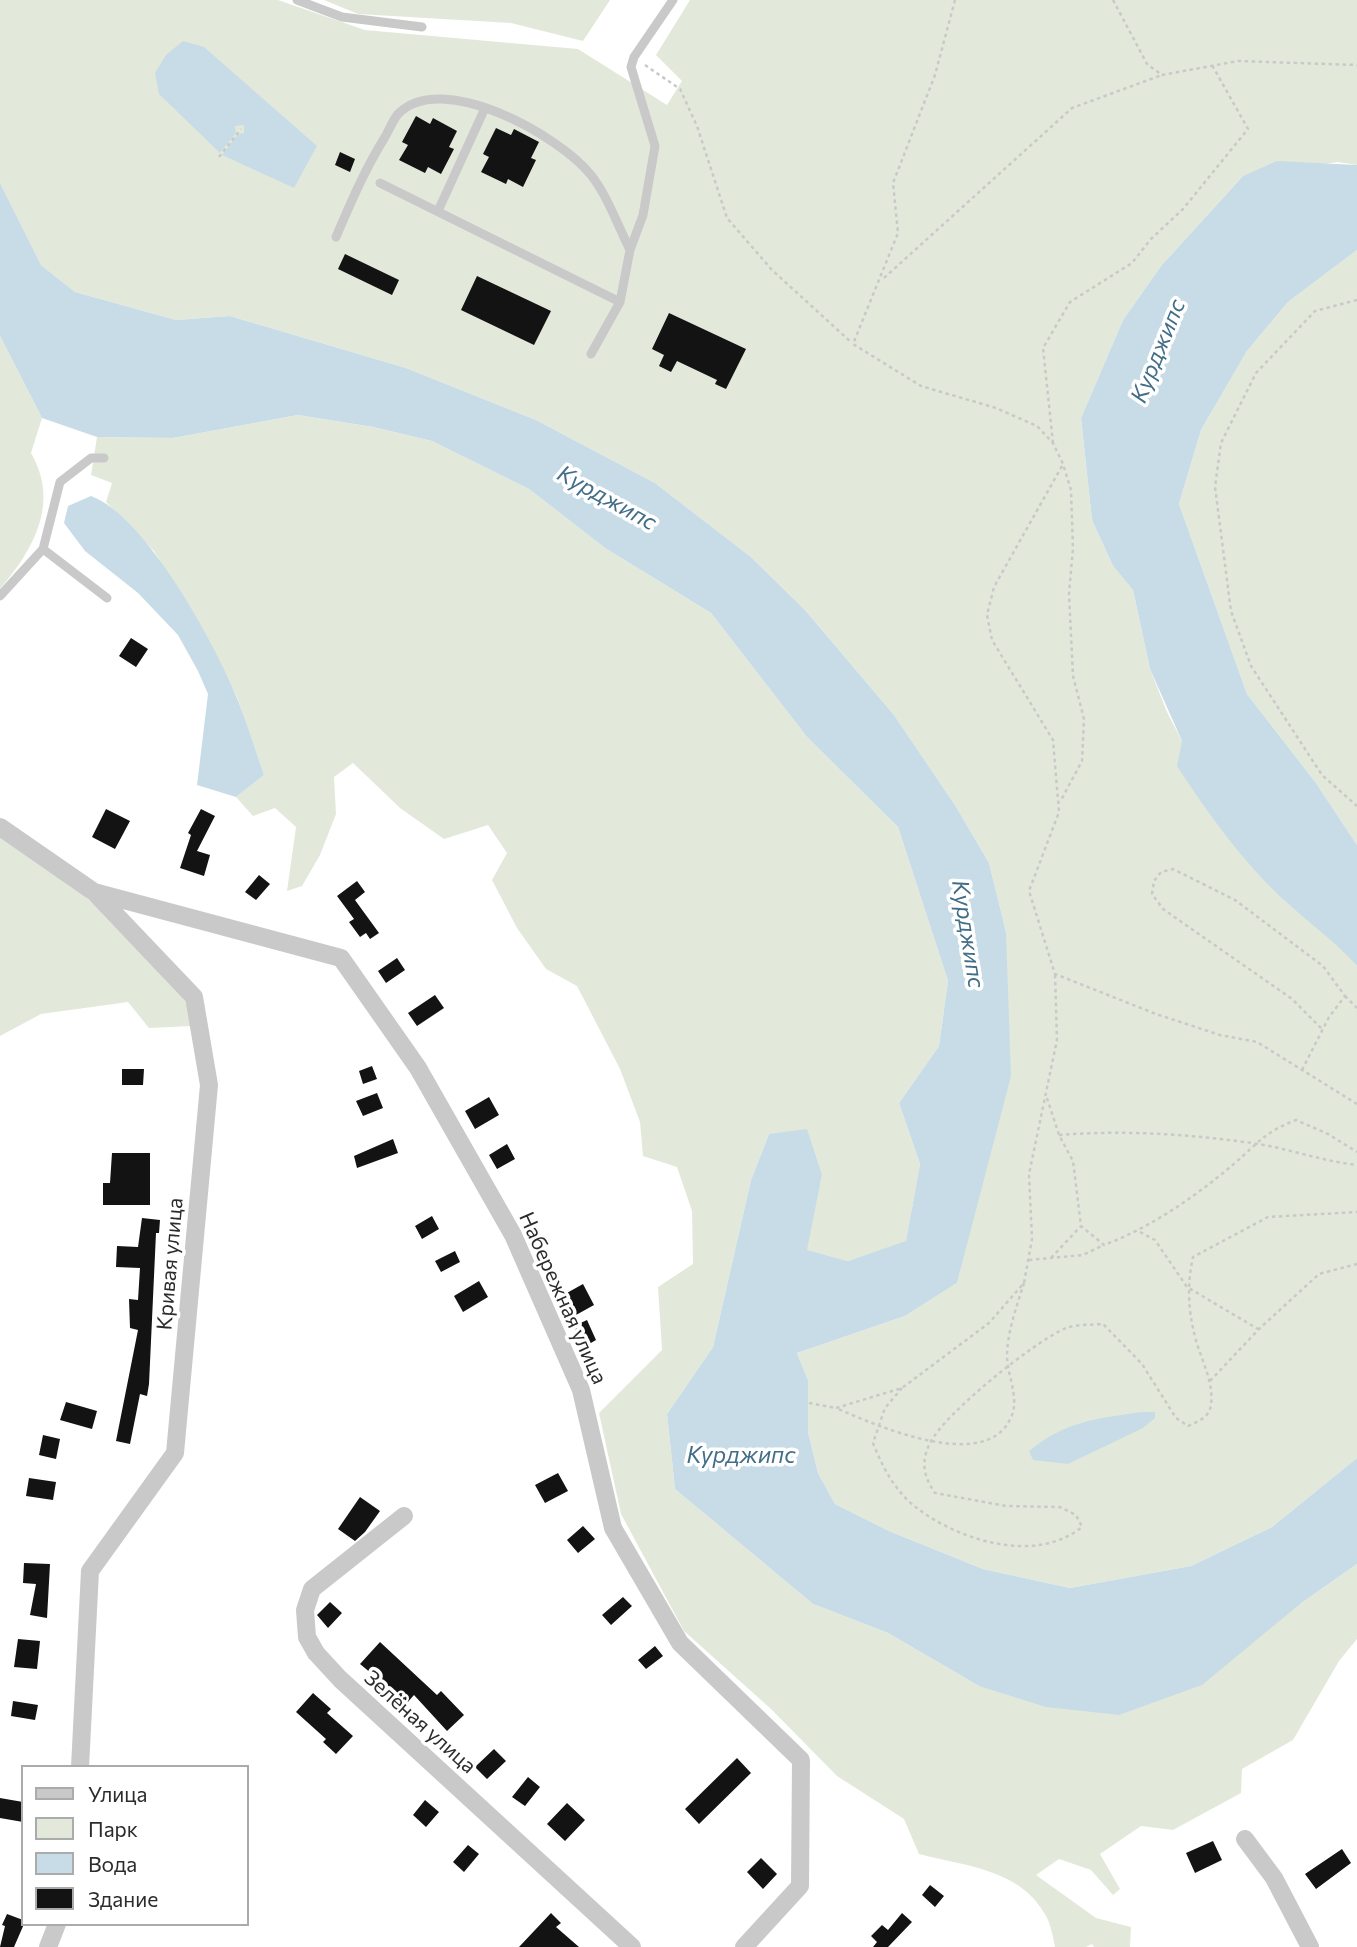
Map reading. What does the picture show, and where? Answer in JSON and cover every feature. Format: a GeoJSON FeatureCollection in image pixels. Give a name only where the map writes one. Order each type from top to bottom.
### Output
{"type":"FeatureCollection","features":[{"type":"Feature","properties":{"kind":"street","name":"Кривая улица"},"geometry":{"type":"LineString","coordinates":[[0,827],[94,892],[194,996],[209,1085],[175,1453],[90,1572],[80,1765]]}},
{"type":"Feature","properties":{"kind":"street","name":"Набережная улица"},"geometry":{"type":"LineString","coordinates":[[94,892],[341,958],[418,1068],[513,1235],[581,1390],[613,1528],[680,1643],[801,1760],[800,1886],[744,1947]]}},
{"type":"Feature","properties":{"kind":"street","name":"Зелёная улица"},"geometry":{"type":"LineString","coordinates":[[404,1516],[312,1589],[305,1610],[307,1637],[316,1653],[340,1679],[632,1947]]}},
{"type":"Feature","properties":{"kind":"street"},"geometry":{"type":"LineString","coordinates":[[1245,1839],[1274,1878],[1310,1947]]}},
{"type":"Feature","properties":{"kind":"street"},"geometry":{"type":"LineString","coordinates":[[48,1947],[56,1926]]}},
{"type":"Feature","properties":{"kind":"lane"},"geometry":{"type":"LineString","coordinates":[[297,0],[342,18],[422,27]]}},
{"type":"Feature","properties":{"kind":"lane"},"geometry":{"type":"LineString","coordinates":[[591,354],[620,302],[630,250],[643,215],[655,146],[631,67],[634,57],[673,0]]}},
{"type":"Feature","properties":{"kind":"lane"},"geometry":{"type":"LineString","coordinates":[[336,237],[362,174],[399,114],[419,101],[460,101],[485,108],[549,138],[574,156],[593,177],[630,250]]}},
{"type":"Feature","properties":{"kind":"lane"},"geometry":{"type":"LineString","coordinates":[[438,211],[485,108]]}},
{"type":"Feature","properties":{"kind":"lane"},"geometry":{"type":"LineString","coordinates":[[380,183],[620,302]]}},
{"type":"Feature","properties":{"kind":"lane"},"geometry":{"type":"LineString","coordinates":[[0,596],[43,549],[60,482],[91,458],[104,458]]}},
{"type":"Feature","properties":{"kind":"lane"},"geometry":{"type":"LineString","coordinates":[[43,549],[107,598]]}},
{"type":"Feature","properties":{"kind":"path"},"geometry":{"type":"LineString","coordinates":[[853,344],[898,233],[893,183],[935,75],[955,0]]}},
{"type":"Feature","properties":{"kind":"path"},"geometry":{"type":"LineString","coordinates":[[1113,0],[1147,64],[1161,75]]}},
{"type":"Feature","properties":{"kind":"path"},"geometry":{"type":"LineString","coordinates":[[634,57],[680,89],[697,126],[727,218],[772,270],[853,344],[921,386],[996,408],[1037,426],[1053,443],[1071,491],[1073,548],[1069,594],[1073,676],[1084,719],[1082,761],[1060,802],[1049,842],[1029,891],[1055,974],[1057,1040],[1029,1174],[1032,1239],[1007,1355],[1013,1391],[1012,1415],[998,1432],[978,1445],[931,1441],[876,1426],[836,1408],[809,1403]]}},
{"type":"Feature","properties":{"kind":"path"},"geometry":{"type":"LineString","coordinates":[[881,280],[1072,108],[1161,75],[1238,61],[1357,65]]}},
{"type":"Feature","properties":{"kind":"path"},"geometry":{"type":"LineString","coordinates":[[1053,443],[1043,348],[1070,302],[1132,264],[1151,239],[1183,209],[1248,129],[1212,65]]}},
{"type":"Feature","properties":{"kind":"path"},"geometry":{"type":"LineString","coordinates":[[219,156],[241,129]]}},
{"type":"Feature","properties":{"kind":"path"},"geometry":{"type":"LineString","coordinates":[[1357,300],[1315,311],[1256,373],[1221,443],[1214,487],[1231,611],[1251,666],[1322,775],[1357,806]]}},
{"type":"Feature","properties":{"kind":"path"},"geometry":{"type":"LineString","coordinates":[[1060,802],[1053,740],[992,640],[987,615],[994,586],[1063,464]]}},
{"type":"Feature","properties":{"kind":"path"},"geometry":{"type":"LineString","coordinates":[[1323,1030],[1292,999],[1163,909],[1152,894],[1154,881],[1161,872],[1173,869],[1235,900],[1323,966],[1345,996],[1357,1007]]}},
{"type":"Feature","properties":{"kind":"path"},"geometry":{"type":"LineString","coordinates":[[1055,974],[1156,1014],[1220,1035],[1257,1042],[1357,1104]]}},
{"type":"Feature","properties":{"kind":"path"},"geometry":{"type":"LineString","coordinates":[[1302,1070],[1345,996]]}},
{"type":"Feature","properties":{"kind":"path"},"geometry":{"type":"LineString","coordinates":[[1047,1098],[1059,1135],[1073,1161],[1081,1226],[1090,1237],[1104,1245]]}},
{"type":"Feature","properties":{"kind":"path"},"geometry":{"type":"LineString","coordinates":[[1028,1260],[1083,1255],[1139,1232],[1225,1171],[1268,1130],[1296,1120],[1328,1134],[1357,1152]]}},
{"type":"Feature","properties":{"kind":"path"},"geometry":{"type":"LineString","coordinates":[[1059,1135],[1109,1131],[1162,1133],[1255,1143],[1304,1157],[1357,1165]]}},
{"type":"Feature","properties":{"kind":"path"},"geometry":{"type":"LineString","coordinates":[[1024,1283],[989,1323],[902,1388],[885,1408],[876,1426],[873,1443],[881,1465],[913,1505],[947,1528],[983,1541],[1013,1545],[1045,1543],[1070,1536],[1082,1527],[1076,1515],[1060,1507],[1006,1506],[935,1493],[926,1480],[924,1461],[931,1441],[948,1420],[1032,1346],[1069,1327],[1103,1324],[1142,1364],[1176,1418],[1188,1426],[1205,1418],[1211,1407],[1210,1381],[1195,1337],[1187,1287],[1193,1256],[1268,1217],[1357,1212]]}},
{"type":"Feature","properties":{"kind":"path"},"geometry":{"type":"LineString","coordinates":[[1051,1258],[1081,1226]]}},
{"type":"Feature","properties":{"kind":"path"},"geometry":{"type":"LineString","coordinates":[[1139,1232],[1155,1240],[1187,1287],[1259,1329]]}},
{"type":"Feature","properties":{"kind":"path"},"geometry":{"type":"LineString","coordinates":[[1210,1381],[1259,1329],[1319,1274],[1357,1264]]}},
{"type":"Feature","properties":{"kind":"path"},"geometry":{"type":"LineString","coordinates":[[836,1408],[902,1388]]}},
{"type":"Feature","properties":{"kind":"green space"},"geometry":{"type":"Polygon","coordinates":[[[0,0],[278,0],[365,30],[578,49],[667,105],[682,81],[656,55],[690,0],[1357,0],[1357,165],[1338,162],[1243,176],[1161,266],[1123,320],[1081,418],[1092,520],[1113,566],[1133,590],[1150,669],[1167,712],[1182,741],[1285,901],[1338,944],[1357,966],[1357,1458],[1272,1527],[1191,1566],[1070,1588],[983,1569],[889,1531],[835,1504],[818,1473],[808,1432],[808,1380],[797,1353],[905,1316],[957,1283],[990,1150],[1006,932],[989,863],[955,805],[894,715],[805,610],[751,557],[655,483],[536,420],[406,368],[230,316],[176,320],[75,292],[41,265],[0,183],[0,0]]]}},
{"type":"Feature","properties":{"kind":"green space"},"geometry":{"type":"Polygon","coordinates":[[[324,0],[610,0],[583,41],[511,23],[358,14],[324,0]]]}},
{"type":"Feature","properties":{"kind":"green space"},"geometry":{"type":"Polygon","coordinates":[[[1357,250],[1357,845],[1316,783],[1247,694],[1179,504],[1201,430],[1247,351],[1288,302],[1357,250]]]}},
{"type":"Feature","properties":{"kind":"green space"},"geometry":{"type":"Polygon","coordinates":[[[0,336],[42,418],[31,453],[43,490],[43,507],[32,542],[0,589],[0,336]]]}},
{"type":"Feature","properties":{"kind":"green space"},"geometry":{"type":"Polygon","coordinates":[[[298,415],[373,427],[432,441],[529,489],[605,548],[711,613],[807,737],[898,827],[948,981],[939,1046],[899,1103],[920,1164],[906,1242],[848,1261],[806,1250],[822,1175],[769,1134],[751,1180],[713,1347],[667,1414],[675,1489],[813,1604],[888,1633],[979,1686],[1300,1604],[1357,1564],[1357,1639],[1339,1661],[1293,1740],[1242,1769],[1241,1793],[1173,1830],[1141,1826],[1100,1854],[1120,1889],[1113,1895],[1091,1870],[1059,1859],[1036,1875],[1096,1918],[1131,1927],[1130,1947],[1094,1947],[1092,1944],[1086,1947],[1055,1947],[1046,1916],[1022,1888],[973,1866],[919,1854],[904,1819],[837,1776],[771,1709],[684,1631],[621,1514],[599,1413],[662,1350],[658,1287],[693,1264],[692,1211],[677,1167],[643,1156],[640,1122],[620,1069],[577,986],[546,969],[517,928],[492,880],[507,853],[488,825],[444,839],[400,808],[353,763],[334,777],[336,814],[320,855],[302,886],[287,891],[296,827],[275,808],[253,816],[236,797],[264,775],[237,697],[194,616],[154,551],[106,502],[112,483],[91,475],[97,437],[173,438],[298,415]]]}},
{"type":"Feature","properties":{"kind":"green space"},"geometry":{"type":"Polygon","coordinates":[[[0,838],[86,897],[186,1000],[192,1026],[149,1028],[128,1002],[41,1014],[0,1036],[0,838]]]}},
{"type":"Feature","properties":{"kind":"water"},"geometry":{"type":"Polygon","coordinates":[[[183,41],[204,47],[317,146],[294,188],[222,155],[238,134],[244,133],[244,125],[235,126],[236,133],[220,153],[159,94],[155,73],[166,55],[183,41]]]}},
{"type":"Feature","properties":{"kind":"water","name":"Курджипс"},"geometry":{"type":"Polygon","coordinates":[[[1277,161],[1357,165],[1357,250],[1288,302],[1247,351],[1201,430],[1179,504],[1247,694],[1316,783],[1357,845],[1357,966],[1254,870],[1214,820],[1177,766],[1182,741],[1150,669],[1133,590],[1113,566],[1092,520],[1081,418],[1123,320],[1161,266],[1243,176],[1277,161]]]}},
{"type":"Feature","properties":{"kind":"water","name":"Курджипс"},"geometry":{"type":"Polygon","coordinates":[[[0,183],[41,265],[75,292],[176,320],[230,316],[406,368],[536,420],[655,483],[751,557],[805,610],[894,715],[955,805],[989,863],[1006,932],[1011,1076],[957,1283],[905,1316],[797,1353],[808,1380],[808,1432],[818,1473],[835,1504],[889,1531],[983,1569],[1070,1588],[1191,1566],[1272,1527],[1357,1458],[1357,1564],[1300,1604],[1202,1685],[1119,1715],[1046,1707],[979,1686],[888,1633],[813,1604],[675,1489],[667,1414],[713,1347],[751,1180],[769,1134],[807,1129],[822,1175],[807,1250],[848,1261],[906,1241],[920,1164],[899,1103],[939,1046],[948,981],[898,827],[807,737],[711,613],[605,548],[529,489],[432,441],[373,427],[298,415],[173,438],[97,437],[42,418],[0,336],[0,183]]]}},
{"type":"Feature","properties":{"kind":"water"},"geometry":{"type":"Polygon","coordinates":[[[91,496],[112,508],[156,554],[196,616],[227,675],[264,775],[236,797],[197,785],[208,694],[178,635],[138,593],[85,551],[64,523],[68,506],[91,496]]]}},
{"type":"Feature","properties":{"kind":"water"},"geometry":{"type":"Polygon","coordinates":[[[1141,1412],[1155,1412],[1155,1418],[1143,1428],[1068,1464],[1033,1460],[1029,1451],[1069,1427],[1141,1412]]]}},
{"type":"Feature","properties":{"kind":"building"},"geometry":{"type":"Polygon","coordinates":[[[416,116],[430,124],[433,118],[457,131],[449,147],[454,149],[441,174],[428,167],[425,173],[399,160],[408,145],[402,142],[416,116]]]}},
{"type":"Feature","properties":{"kind":"building"},"geometry":{"type":"Polygon","coordinates":[[[496,128],[511,135],[514,129],[539,142],[531,158],[536,160],[523,187],[508,179],[506,184],[481,172],[489,157],[483,154],[496,128]]]}},
{"type":"Feature","properties":{"kind":"building"},"geometry":{"type":"Polygon","coordinates":[[[340,152],[355,159],[350,172],[335,165],[340,152]]]}},
{"type":"Feature","properties":{"kind":"building"},"geometry":{"type":"Polygon","coordinates":[[[345,254],[399,280],[392,295],[338,269],[345,254]]]}},
{"type":"Feature","properties":{"kind":"building"},"geometry":{"type":"Polygon","coordinates":[[[477,276],[551,311],[534,345],[461,310],[477,276]]]}},
{"type":"Feature","properties":{"kind":"building"},"geometry":{"type":"Polygon","coordinates":[[[669,313],[746,349],[726,389],[715,384],[717,380],[677,361],[671,372],[659,366],[664,355],[652,349],[669,313]]]}},
{"type":"Feature","properties":{"kind":"building"},"geometry":{"type":"Polygon","coordinates":[[[131,638],[148,649],[136,667],[119,656],[131,638]]]}},
{"type":"Feature","properties":{"kind":"building"},"geometry":{"type":"Polygon","coordinates":[[[106,809],[130,821],[115,849],[92,837],[106,809]]]}},
{"type":"Feature","properties":{"kind":"building"},"geometry":{"type":"Polygon","coordinates":[[[201,809],[215,816],[197,851],[210,855],[204,876],[180,868],[191,835],[188,833],[201,809]]]}},
{"type":"Feature","properties":{"kind":"building"},"geometry":{"type":"Polygon","coordinates":[[[259,875],[270,884],[256,900],[245,892],[259,875]]]}},
{"type":"Feature","properties":{"kind":"building"},"geometry":{"type":"Polygon","coordinates":[[[357,881],[365,892],[355,900],[379,933],[370,939],[366,933],[360,937],[349,922],[354,919],[337,896],[357,881]]]}},
{"type":"Feature","properties":{"kind":"building"},"geometry":{"type":"Polygon","coordinates":[[[397,958],[405,970],[386,983],[378,971],[397,958]]]}},
{"type":"Feature","properties":{"kind":"building"},"geometry":{"type":"Polygon","coordinates":[[[435,995],[444,1008],[417,1026],[408,1013],[435,995]]]}},
{"type":"Feature","properties":{"kind":"building"},"geometry":{"type":"Polygon","coordinates":[[[372,1066],[377,1079],[363,1084],[359,1071],[372,1066]]]}},
{"type":"Feature","properties":{"kind":"building"},"geometry":{"type":"Polygon","coordinates":[[[122,1069],[144,1069],[143,1085],[122,1085],[122,1069]]]}},
{"type":"Feature","properties":{"kind":"building"},"geometry":{"type":"Polygon","coordinates":[[[377,1093],[383,1108],[363,1116],[356,1101],[377,1093]]]}},
{"type":"Feature","properties":{"kind":"building"},"geometry":{"type":"Polygon","coordinates":[[[489,1097],[499,1115],[475,1129],[465,1111],[489,1097]]]}},
{"type":"Feature","properties":{"kind":"building"},"geometry":{"type":"Polygon","coordinates":[[[393,1139],[398,1153],[357,1168],[354,1156],[393,1139]]]}},
{"type":"Feature","properties":{"kind":"building"},"geometry":{"type":"Polygon","coordinates":[[[507,1144],[515,1159],[497,1169],[489,1155],[507,1144]]]}},
{"type":"Feature","properties":{"kind":"building"},"geometry":{"type":"Polygon","coordinates":[[[112,1153],[150,1153],[150,1205],[103,1205],[103,1183],[110,1183],[112,1153]]]}},
{"type":"Feature","properties":{"kind":"building"},"geometry":{"type":"Polygon","coordinates":[[[432,1216],[439,1229],[422,1239],[415,1226],[432,1216]]]}},
{"type":"Feature","properties":{"kind":"building"},"geometry":{"type":"Polygon","coordinates":[[[142,1218],[160,1220],[159,1233],[156,1233],[149,1384],[147,1396],[140,1394],[130,1444],[116,1441],[138,1330],[130,1328],[129,1299],[138,1300],[140,1268],[116,1267],[117,1246],[138,1247],[142,1218]]]}},
{"type":"Feature","properties":{"kind":"building"},"geometry":{"type":"Polygon","coordinates":[[[455,1251],[460,1262],[441,1272],[435,1261],[455,1251]]]}},
{"type":"Feature","properties":{"kind":"building"},"geometry":{"type":"Polygon","coordinates":[[[479,1281],[488,1297],[463,1312],[454,1296],[479,1281]]]}},
{"type":"Feature","properties":{"kind":"building"},"geometry":{"type":"Polygon","coordinates":[[[583,1284],[594,1305],[576,1315],[565,1294],[583,1284]]]}},
{"type":"Feature","properties":{"kind":"building"},"geometry":{"type":"Polygon","coordinates":[[[587,1320],[596,1340],[584,1347],[574,1326],[587,1320]]]}},
{"type":"Feature","properties":{"kind":"building"},"geometry":{"type":"Polygon","coordinates":[[[66,1402],[97,1411],[92,1429],[60,1420],[66,1402]]]}},
{"type":"Feature","properties":{"kind":"building"},"geometry":{"type":"Polygon","coordinates":[[[43,1435],[60,1439],[56,1459],[39,1455],[43,1435]]]}},
{"type":"Feature","properties":{"kind":"building"},"geometry":{"type":"Polygon","coordinates":[[[558,1473],[568,1491],[545,1503],[535,1485],[558,1473]]]}},
{"type":"Feature","properties":{"kind":"building"},"geometry":{"type":"Polygon","coordinates":[[[29,1478],[56,1482],[53,1500],[26,1496],[29,1478]]]}},
{"type":"Feature","properties":{"kind":"building"},"geometry":{"type":"Polygon","coordinates":[[[360,1497],[380,1511],[355,1541],[338,1529],[360,1497]]]}},
{"type":"Feature","properties":{"kind":"building"},"geometry":{"type":"Polygon","coordinates":[[[583,1526],[595,1539],[578,1553],[567,1540],[583,1526]]]}},
{"type":"Feature","properties":{"kind":"building"},"geometry":{"type":"Polygon","coordinates":[[[24,1563],[50,1564],[47,1618],[30,1615],[36,1584],[23,1583],[24,1563]]]}},
{"type":"Feature","properties":{"kind":"building"},"geometry":{"type":"Polygon","coordinates":[[[623,1597],[632,1606],[611,1625],[602,1615],[623,1597]]]}},
{"type":"Feature","properties":{"kind":"building"},"geometry":{"type":"Polygon","coordinates":[[[330,1602],[342,1613],[328,1628],[317,1615],[330,1602]]]}},
{"type":"Feature","properties":{"kind":"building"},"geometry":{"type":"Polygon","coordinates":[[[18,1639],[40,1641],[37,1669],[14,1667],[18,1639]]]}},
{"type":"Feature","properties":{"kind":"building"},"geometry":{"type":"Polygon","coordinates":[[[380,1642],[437,1695],[441,1691],[464,1715],[447,1731],[414,1695],[407,1703],[360,1664],[380,1642]]]}},
{"type":"Feature","properties":{"kind":"building"},"geometry":{"type":"Polygon","coordinates":[[[655,1646],[663,1656],[646,1669],[638,1660],[655,1646]]]}},
{"type":"Feature","properties":{"kind":"building"},"geometry":{"type":"Polygon","coordinates":[[[313,1693],[331,1709],[327,1713],[353,1736],[336,1754],[323,1742],[326,1739],[296,1712],[313,1693]]]}},
{"type":"Feature","properties":{"kind":"building"},"geometry":{"type":"Polygon","coordinates":[[[13,1701],[38,1705],[35,1720],[11,1716],[13,1701]]]}},
{"type":"Feature","properties":{"kind":"building"},"geometry":{"type":"Polygon","coordinates":[[[494,1749],[506,1761],[487,1779],[475,1767],[494,1749]]]}},
{"type":"Feature","properties":{"kind":"building"},"geometry":{"type":"Polygon","coordinates":[[[737,1758],[751,1773],[699,1824],[685,1809],[737,1758]]]}},
{"type":"Feature","properties":{"kind":"building"},"geometry":{"type":"Polygon","coordinates":[[[528,1777],[540,1787],[525,1806],[512,1797],[528,1777]]]}},
{"type":"Feature","properties":{"kind":"building"},"geometry":{"type":"Polygon","coordinates":[[[0,1798],[21,1802],[21,1822],[0,1818],[0,1798]]]}},
{"type":"Feature","properties":{"kind":"building"},"geometry":{"type":"Polygon","coordinates":[[[425,1800],[439,1812],[426,1827],[413,1815],[425,1800]]]}},
{"type":"Feature","properties":{"kind":"building"},"geometry":{"type":"Polygon","coordinates":[[[567,1803],[585,1820],[565,1841],[547,1824],[567,1803]]]}},
{"type":"Feature","properties":{"kind":"building"},"geometry":{"type":"Polygon","coordinates":[[[1213,1841],[1222,1860],[1195,1873],[1186,1853],[1213,1841]]]}},
{"type":"Feature","properties":{"kind":"building"},"geometry":{"type":"Polygon","coordinates":[[[468,1845],[479,1854],[464,1872],[453,1862],[468,1845]]]}},
{"type":"Feature","properties":{"kind":"building"},"geometry":{"type":"Polygon","coordinates":[[[1342,1849],[1351,1863],[1316,1889],[1305,1874],[1342,1849]]]}},
{"type":"Feature","properties":{"kind":"building"},"geometry":{"type":"Polygon","coordinates":[[[761,1858],[777,1874],[763,1889],[747,1872],[761,1858]]]}},
{"type":"Feature","properties":{"kind":"building"},"geometry":{"type":"Polygon","coordinates":[[[930,1885],[944,1896],[935,1907],[922,1895],[930,1885]]]}},
{"type":"Feature","properties":{"kind":"building"},"geometry":{"type":"Polygon","coordinates":[[[551,1913],[561,1923],[556,1927],[579,1947],[519,1947],[551,1913]]]}},
{"type":"Feature","properties":{"kind":"building"},"geometry":{"type":"Polygon","coordinates":[[[902,1913],[912,1922],[888,1947],[873,1947],[877,1942],[871,1936],[882,1925],[888,1930],[902,1913]]]}},
{"type":"Feature","properties":{"kind":"building"},"geometry":{"type":"Polygon","coordinates":[[[7,1914],[21,1919],[23,1926],[14,1947],[0,1947],[5,1926],[2,1925],[7,1914]]]}}]}
